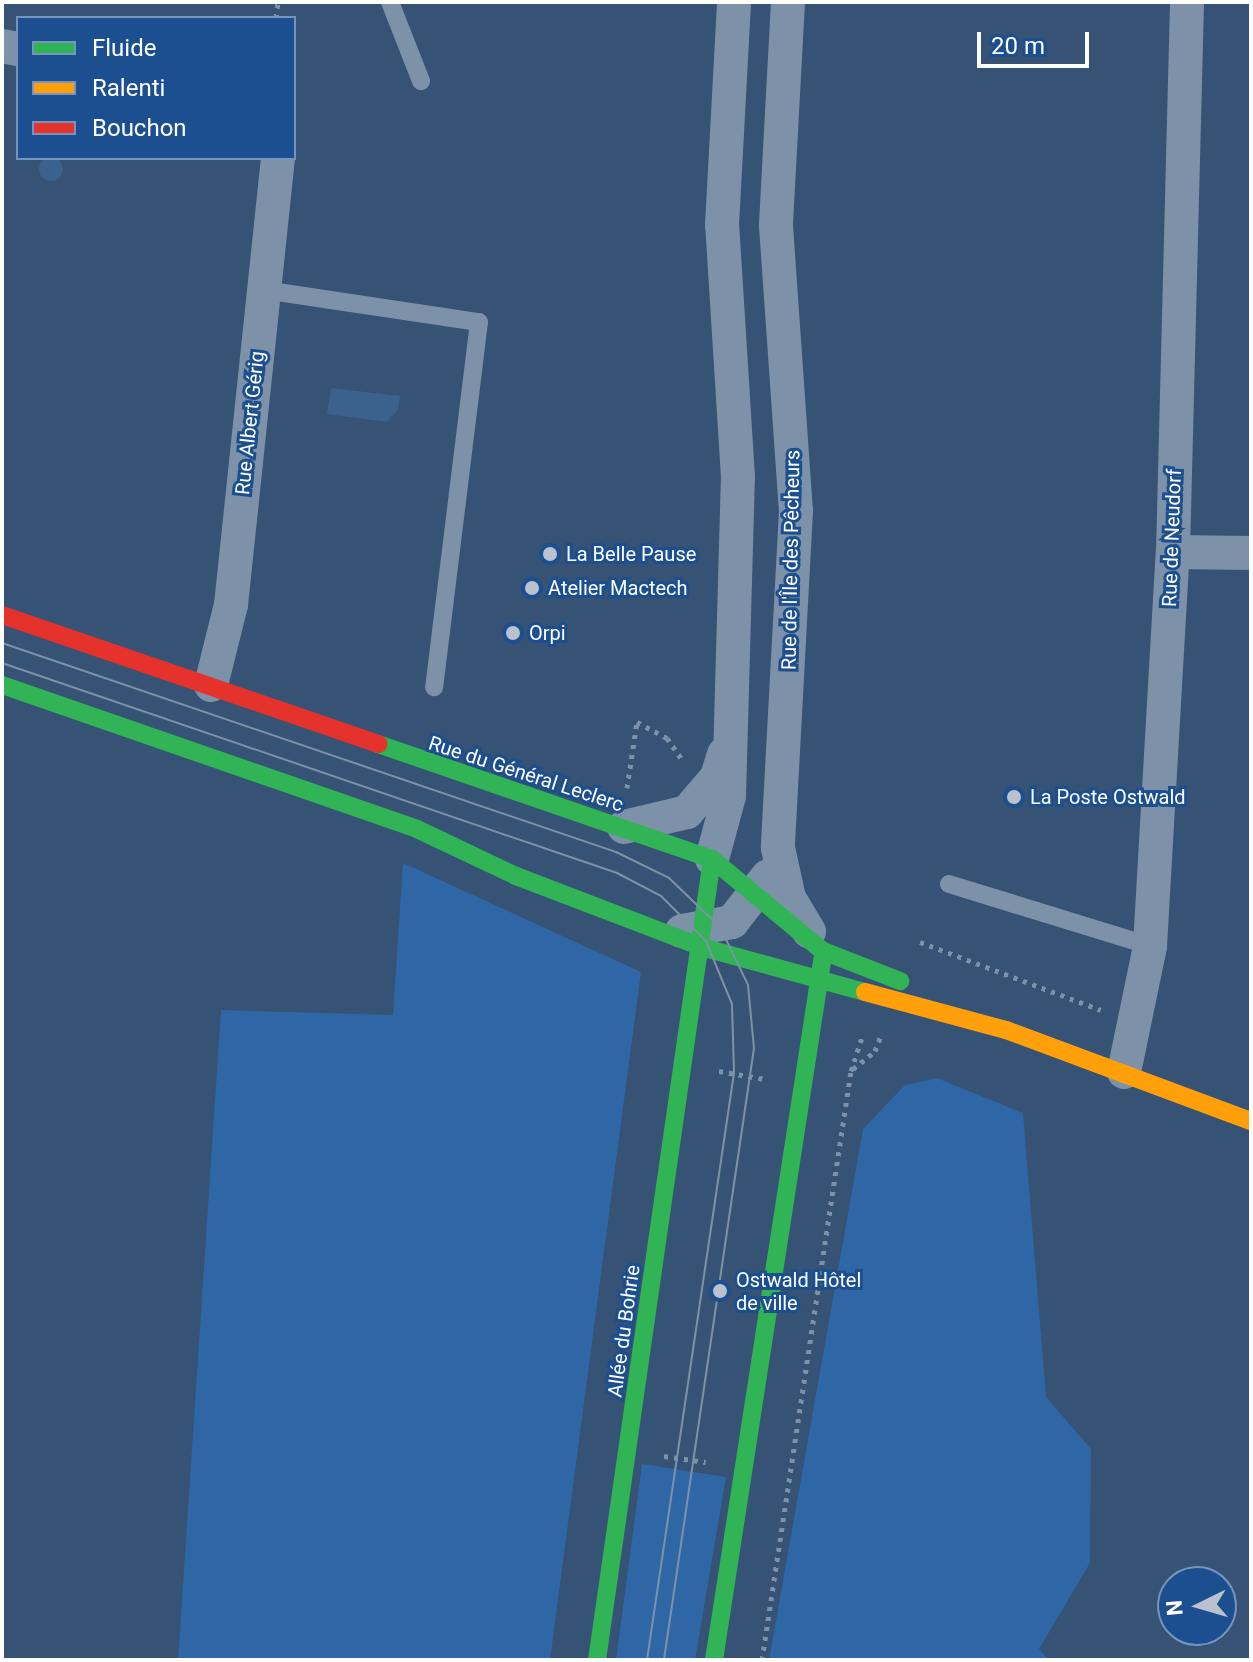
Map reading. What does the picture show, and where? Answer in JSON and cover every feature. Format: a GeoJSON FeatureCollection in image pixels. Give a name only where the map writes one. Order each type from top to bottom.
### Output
{"type":"FeatureCollection","features":[{"type":"Feature","properties":{"kind":"main road","name":"Rue du Général Leclerc"},"geometry":{"type":"LineString","coordinates":[[2,615],[621,828],[718,857]]}},
{"type":"Feature","properties":{"kind":"main road"},"geometry":{"type":"LineString","coordinates":[[2,685],[417,829],[650,926]]}},
{"type":"Feature","properties":{"kind":"main road","name":"Allée du Bohrie"},"geometry":{"type":"LineString","coordinates":[[597,1660],[692,1009],[718,857]]}},
{"type":"Feature","properties":{"kind":"main road","name":"Allée du Bohrie"},"geometry":{"type":"LineString","coordinates":[[650,926],[687,962],[692,1009]]}},
{"type":"Feature","properties":{"kind":"main road"},"geometry":{"type":"LineString","coordinates":[[706,939],[1006,1030],[1251,1121]]}},
{"type":"Feature","properties":{"kind":"main road"},"geometry":{"type":"LineString","coordinates":[[812,970],[891,1004],[1006,1030]]}},
{"type":"Feature","properties":{"kind":"main road"},"geometry":{"type":"LineString","coordinates":[[714,1660],[809,1060],[812,970]]}},
{"type":"Feature","properties":{"kind":"main road"},"geometry":{"type":"LineString","coordinates":[[809,1060],[817,1034],[839,1010],[891,1004]]}},
{"type":"Feature","properties":{"kind":"street"},"geometry":{"type":"LineString","coordinates":[[734,2],[725,156],[724,253],[739,411],[728,730],[729,796],[718,857],[748,907],[812,970]]}},
{"type":"Feature","properties":{"kind":"street","name":"Rue de l'Île des Pêcheurs"},"geometry":{"type":"LineString","coordinates":[[788,2],[778,159],[777,265],[796,511],[778,848],[789,898],[812,970]]}},
{"type":"Feature","properties":{"kind":"street","name":"Rue de Neudorf"},"geometry":{"type":"LineString","coordinates":[[1124,1072],[1150,946],[1173,552],[1187,2]]}},
{"type":"Feature","properties":{"kind":"street"},"geometry":{"type":"LineString","coordinates":[[725,156],[778,159]]}},
{"type":"Feature","properties":{"kind":"street","name":"Rue Albert Gérig"},"geometry":{"type":"LineString","coordinates":[[211,685],[231,605],[278,160]]}},
{"type":"Feature","properties":{"kind":"street"},"geometry":{"type":"LineString","coordinates":[[1173,552],[1251,553]]}},
{"type":"Feature","properties":{"kind":"street"},"geometry":{"type":"LineString","coordinates":[[621,828],[669,820],[704,797],[728,730]]}},
{"type":"Feature","properties":{"kind":"street"},"geometry":{"type":"LineString","coordinates":[[650,926],[706,939],[748,907],[778,848]]}},
{"type":"Feature","properties":{"kind":"lane"},"geometry":{"type":"LineString","coordinates":[[390,2],[421,81]]}},
{"type":"Feature","properties":{"kind":"lane"},"geometry":{"type":"LineString","coordinates":[[264,290],[479,322],[434,687]]}},
{"type":"Feature","properties":{"kind":"lane"},"geometry":{"type":"LineString","coordinates":[[949,884],[1150,946]]}},
{"type":"Feature","properties":{"kind":"path"},"geometry":{"type":"LineString","coordinates":[[906,938],[1134,1026]]}},
{"type":"Feature","properties":{"kind":"path"},"geometry":{"type":"LineString","coordinates":[[762,1660],[851,1071],[863,1033]]}},
{"type":"Feature","properties":{"kind":"shaded area"},"geometry":{"type":"Polygon","coordinates":[[[42,160],[60,160],[60,178],[51,181],[42,178],[39,169],[42,160]]]}},
{"type":"Feature","properties":{"kind":"shaded area"},"geometry":{"type":"Polygon","coordinates":[[[331,388],[400,396],[398,410],[387,422],[327,414],[331,388]]]}},
{"type":"Feature","properties":{"kind":"shaded area"},"geometry":{"type":"Polygon","coordinates":[[[403,863],[641,972],[550,1660],[178,1660],[221,1010],[393,1015],[403,863]]]}},
{"type":"Feature","properties":{"kind":"shaded area"},"geometry":{"type":"Polygon","coordinates":[[[937,1078],[1023,1113],[1046,1397],[1091,1449],[1090,1563],[1039,1649],[1049,1660],[769,1660],[863,1129],[905,1085],[937,1078]]]}},
{"type":"Feature","properties":{"kind":"shaded area"},"geometry":{"type":"Polygon","coordinates":[[[642,1464],[726,1477],[695,1660],[616,1660],[642,1464]]]}},
{"type":"Feature","properties":{"kind":"tram line"},"geometry":{"type":"LineString","coordinates":[[2,643],[616,852],[669,878],[720,927],[748,985],[754,1048],[664,1660]]}},
{"type":"Feature","properties":{"kind":"tram line"},"geometry":{"type":"LineString","coordinates":[[2,663],[617,873],[661,896],[706,941],[732,1004],[734,1073],[647,1660]]}},
{"type":"Feature","properties":{"kind":"traffic: fast"},"geometry":{"type":"LineString","coordinates":[[2,685],[417,829],[516,876],[705,948],[865,992]]}},
{"type":"Feature","properties":{"kind":"traffic: fast"},"geometry":{"type":"LineString","coordinates":[[378,744],[712,859],[823,951],[900,981]]}},
{"type":"Feature","properties":{"kind":"traffic: fast"},"geometry":{"type":"LineString","coordinates":[[597,1660],[712,859]]}},
{"type":"Feature","properties":{"kind":"traffic: fast"},"geometry":{"type":"LineString","coordinates":[[714,1660],[823,955]]}},
{"type":"Feature","properties":{"kind":"traffic: slow"},"geometry":{"type":"LineString","coordinates":[[865,992],[1006,1030],[1251,1121]]}},
{"type":"Feature","properties":{"kind":"traffic: jam"},"geometry":{"type":"LineString","coordinates":[[2,615],[378,744]]}},
{"type":"Feature","properties":{"kind":"place","name":"La Belle Pause"},"geometry":{"type":"Point","coordinates":[550,554]}},
{"type":"Feature","properties":{"kind":"place","name":"Atelier Mactech"},"geometry":{"type":"Point","coordinates":[532,588]}},
{"type":"Feature","properties":{"kind":"place","name":"Orpi"},"geometry":{"type":"Point","coordinates":[513,633]}},
{"type":"Feature","properties":{"kind":"place","name":"La Poste Ostwald"},"geometry":{"type":"Point","coordinates":[1014,797]}},
{"type":"Feature","properties":{"kind":"place","name":"Ostwald Hôtel de ville"},"geometry":{"type":"Point","coordinates":[720,1291]}}]}
